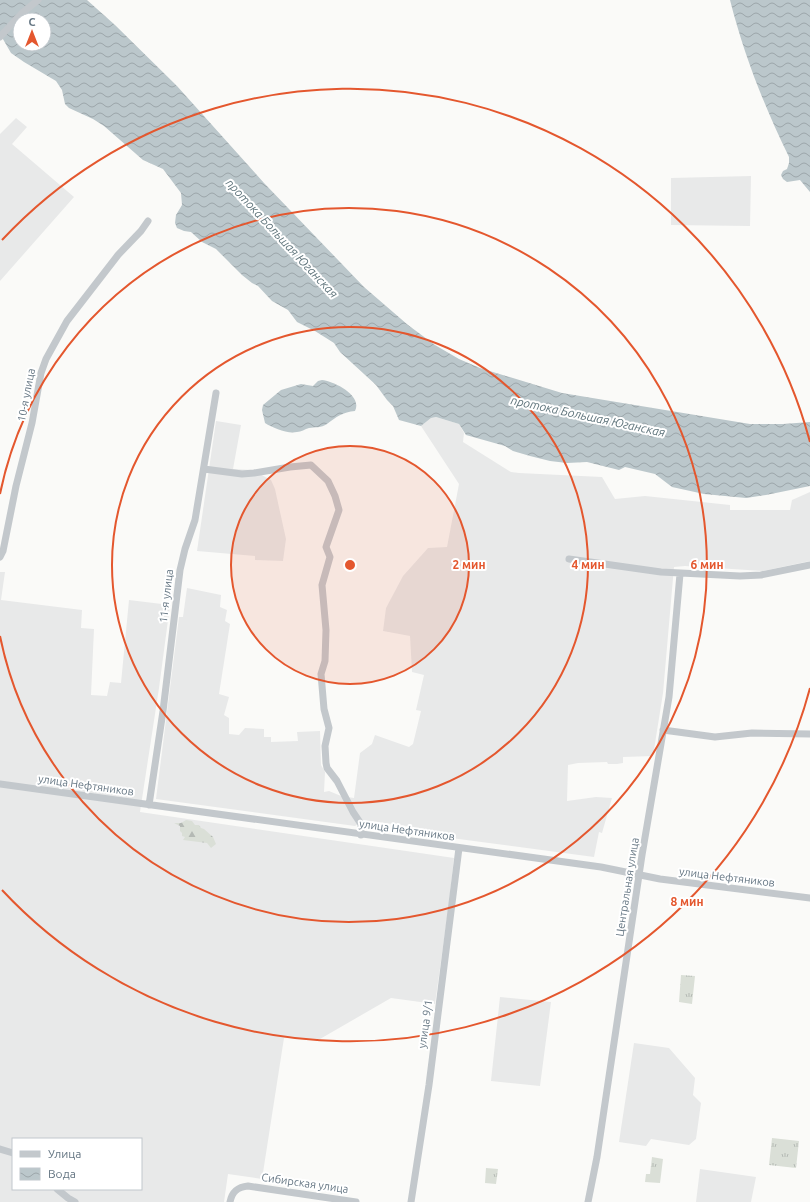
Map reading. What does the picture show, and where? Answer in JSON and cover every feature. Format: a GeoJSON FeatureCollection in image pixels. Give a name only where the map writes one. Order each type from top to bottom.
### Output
{"type":"FeatureCollection","features":[{"type":"Feature","properties":{"kind":"street"},"geometry":{"type":"LineString","coordinates":[[0,37],[21,14],[38,0]]}},
{"type":"Feature","properties":{"kind":"street","name":"10-я улица"},"geometry":{"type":"LineString","coordinates":[[0,557],[3,551],[16,486],[32,423],[41,373],[46,359],[67,321],[118,255],[141,231],[148,221]]}},
{"type":"Feature","properties":{"kind":"street","name":"11-я улица"},"geometry":{"type":"LineString","coordinates":[[149,805],[180,570],[184,549],[196,520],[216,393]]}},
{"type":"Feature","properties":{"kind":"street"},"geometry":{"type":"LineString","coordinates":[[204,469],[242,474],[311,465],[328,481],[335,496],[339,510],[326,547],[330,557],[322,580],[326,630],[325,661],[320,674],[324,709],[329,728],[325,746],[326,763],[327,768],[337,781],[347,802],[361,824],[361,835]]}},
{"type":"Feature","properties":{"kind":"street"},"geometry":{"type":"LineString","coordinates":[[568,559],[680,574],[751,576],[810,565]]}},
{"type":"Feature","properties":{"kind":"street","name":"Центральная улица"},"geometry":{"type":"LineString","coordinates":[[588,1202],[596,1162],[639,875],[671,682],[680,574]]}},
{"type":"Feature","properties":{"kind":"street"},"geometry":{"type":"LineString","coordinates":[[663,730],[715,737],[752,732],[810,734]]}},
{"type":"Feature","properties":{"kind":"street","name":"улица Нефтяников"},"geometry":{"type":"LineString","coordinates":[[0,784],[601,868],[660,879],[810,898]]}},
{"type":"Feature","properties":{"kind":"street","name":"улица 9/1"},"geometry":{"type":"LineString","coordinates":[[412,1202],[459,848]]}},
{"type":"Feature","properties":{"kind":"street"},"geometry":{"type":"LineString","coordinates":[[0,1149],[12,1153]]}},
{"type":"Feature","properties":{"kind":"street"},"geometry":{"type":"LineString","coordinates":[[594,1202],[596,1162]]}},
{"type":"Feature","properties":{"kind":"street","name":"Сибирская улица"},"geometry":{"type":"LineString","coordinates":[[230,1202],[232,1195],[241,1187],[251,1187],[356,1202]]}},
{"type":"Feature","properties":{"kind":"street"},"geometry":{"type":"LineString","coordinates":[[58,1190],[75,1202]]}},
{"type":"Feature","properties":{"kind":"shaded area"},"geometry":{"type":"Polygon","coordinates":[[[16,118],[27,127],[12,144],[74,197],[0,281],[0,134],[16,118]]]}},
{"type":"Feature","properties":{"kind":"shaded area"},"geometry":{"type":"Polygon","coordinates":[[[751,176],[750,226],[671,225],[671,178],[751,176]]]}},
{"type":"Feature","properties":{"kind":"shaded area"},"geometry":{"type":"Polygon","coordinates":[[[436,417],[459,424],[464,433],[463,442],[511,472],[602,477],[615,499],[645,496],[730,505],[730,510],[790,510],[792,500],[810,492],[810,561],[763,571],[685,566],[674,567],[663,693],[653,756],[623,757],[623,763],[617,764],[608,764],[607,762],[578,763],[568,765],[567,801],[596,797],[612,798],[602,833],[599,832],[594,857],[413,833],[414,827],[364,820],[355,826],[156,799],[179,617],[183,617],[187,588],[221,595],[220,607],[227,610],[225,621],[230,624],[219,694],[229,697],[224,715],[229,718],[229,734],[239,735],[245,728],[264,729],[264,737],[271,737],[271,742],[298,741],[297,732],[320,731],[321,765],[325,772],[324,792],[329,791],[341,796],[354,798],[360,753],[372,744],[375,735],[409,747],[413,744],[421,711],[416,710],[424,675],[412,672],[410,636],[383,631],[386,608],[403,576],[428,548],[447,547],[459,484],[421,426],[431,418],[436,417]]]}},
{"type":"Feature","properties":{"kind":"shaded area"},"geometry":{"type":"Polygon","coordinates":[[[216,421],[241,425],[233,469],[252,470],[271,480],[275,489],[286,539],[283,561],[255,560],[255,556],[197,551],[216,421]]]}},
{"type":"Feature","properties":{"kind":"shaded area"},"geometry":{"type":"Polygon","coordinates":[[[0,572],[5,572],[1,600],[82,610],[81,628],[94,629],[91,695],[107,696],[110,682],[121,683],[129,600],[170,605],[140,812],[454,858],[435,1004],[391,998],[320,1039],[284,1038],[262,1179],[228,1174],[224,1202],[0,1202],[0,572]]]}},
{"type":"Feature","properties":{"kind":"shaded area"},"geometry":{"type":"Polygon","coordinates":[[[500,997],[551,1002],[540,1086],[491,1081],[500,997]]]}},
{"type":"Feature","properties":{"kind":"shaded area"},"geometry":{"type":"Polygon","coordinates":[[[634,1043],[669,1048],[695,1078],[693,1095],[701,1103],[696,1139],[689,1145],[651,1139],[646,1146],[619,1142],[634,1043]]]}},
{"type":"Feature","properties":{"kind":"shaded area"},"geometry":{"type":"Polygon","coordinates":[[[700,1169],[756,1177],[751,1202],[696,1202],[700,1169]]]}},
{"type":"Feature","properties":{"kind":"green space"},"geometry":{"type":"Polygon","coordinates":[[[186,820],[192,821],[195,825],[199,825],[204,829],[213,837],[216,844],[211,848],[207,843],[183,840],[185,837],[182,836],[180,826],[174,823],[181,823],[186,820]]]}},
{"type":"Feature","properties":{"kind":"green space"},"geometry":{"type":"Polygon","coordinates":[[[681,975],[695,976],[692,1004],[679,1002],[681,975]]]}},
{"type":"Feature","properties":{"kind":"green space"},"geometry":{"type":"Polygon","coordinates":[[[772,1138],[799,1141],[796,1168],[769,1165],[772,1138]]]}},
{"type":"Feature","properties":{"kind":"green space"},"geometry":{"type":"Polygon","coordinates":[[[652,1157],[663,1159],[660,1183],[645,1182],[646,1174],[650,1174],[652,1157]]]}},
{"type":"Feature","properties":{"kind":"green space"},"geometry":{"type":"Polygon","coordinates":[[[486,1168],[498,1169],[496,1184],[485,1183],[486,1168]]]}},
{"type":"Feature","properties":{"kind":"water","name":"протока Большая Юганская"},"geometry":{"type":"Polygon","coordinates":[[[0,0],[87,0],[115,25],[177,86],[264,183],[364,287],[408,325],[435,345],[459,359],[480,368],[562,393],[750,424],[810,422],[810,486],[746,498],[704,494],[672,487],[655,474],[625,467],[619,470],[587,462],[567,463],[530,456],[513,451],[505,446],[466,435],[459,424],[436,417],[431,418],[421,426],[399,420],[393,406],[376,385],[340,352],[334,343],[297,322],[288,310],[272,301],[258,286],[242,275],[216,249],[202,242],[191,232],[177,228],[175,223],[176,215],[182,205],[181,193],[163,169],[143,160],[104,126],[69,108],[65,104],[62,90],[56,81],[11,53],[0,34],[0,0]]]}},
{"type":"Feature","properties":{"kind":"water"},"geometry":{"type":"Polygon","coordinates":[[[730,0],[810,0],[810,192],[800,180],[787,182],[781,175],[783,171],[787,169],[789,157],[755,80],[730,0]]]}},
{"type":"Feature","properties":{"kind":"water"},"geometry":{"type":"Polygon","coordinates":[[[322,380],[333,383],[351,394],[355,400],[355,411],[340,415],[322,426],[309,428],[298,432],[276,429],[265,423],[262,410],[263,405],[281,390],[301,384],[313,386],[318,381],[322,380]]]}}]}
